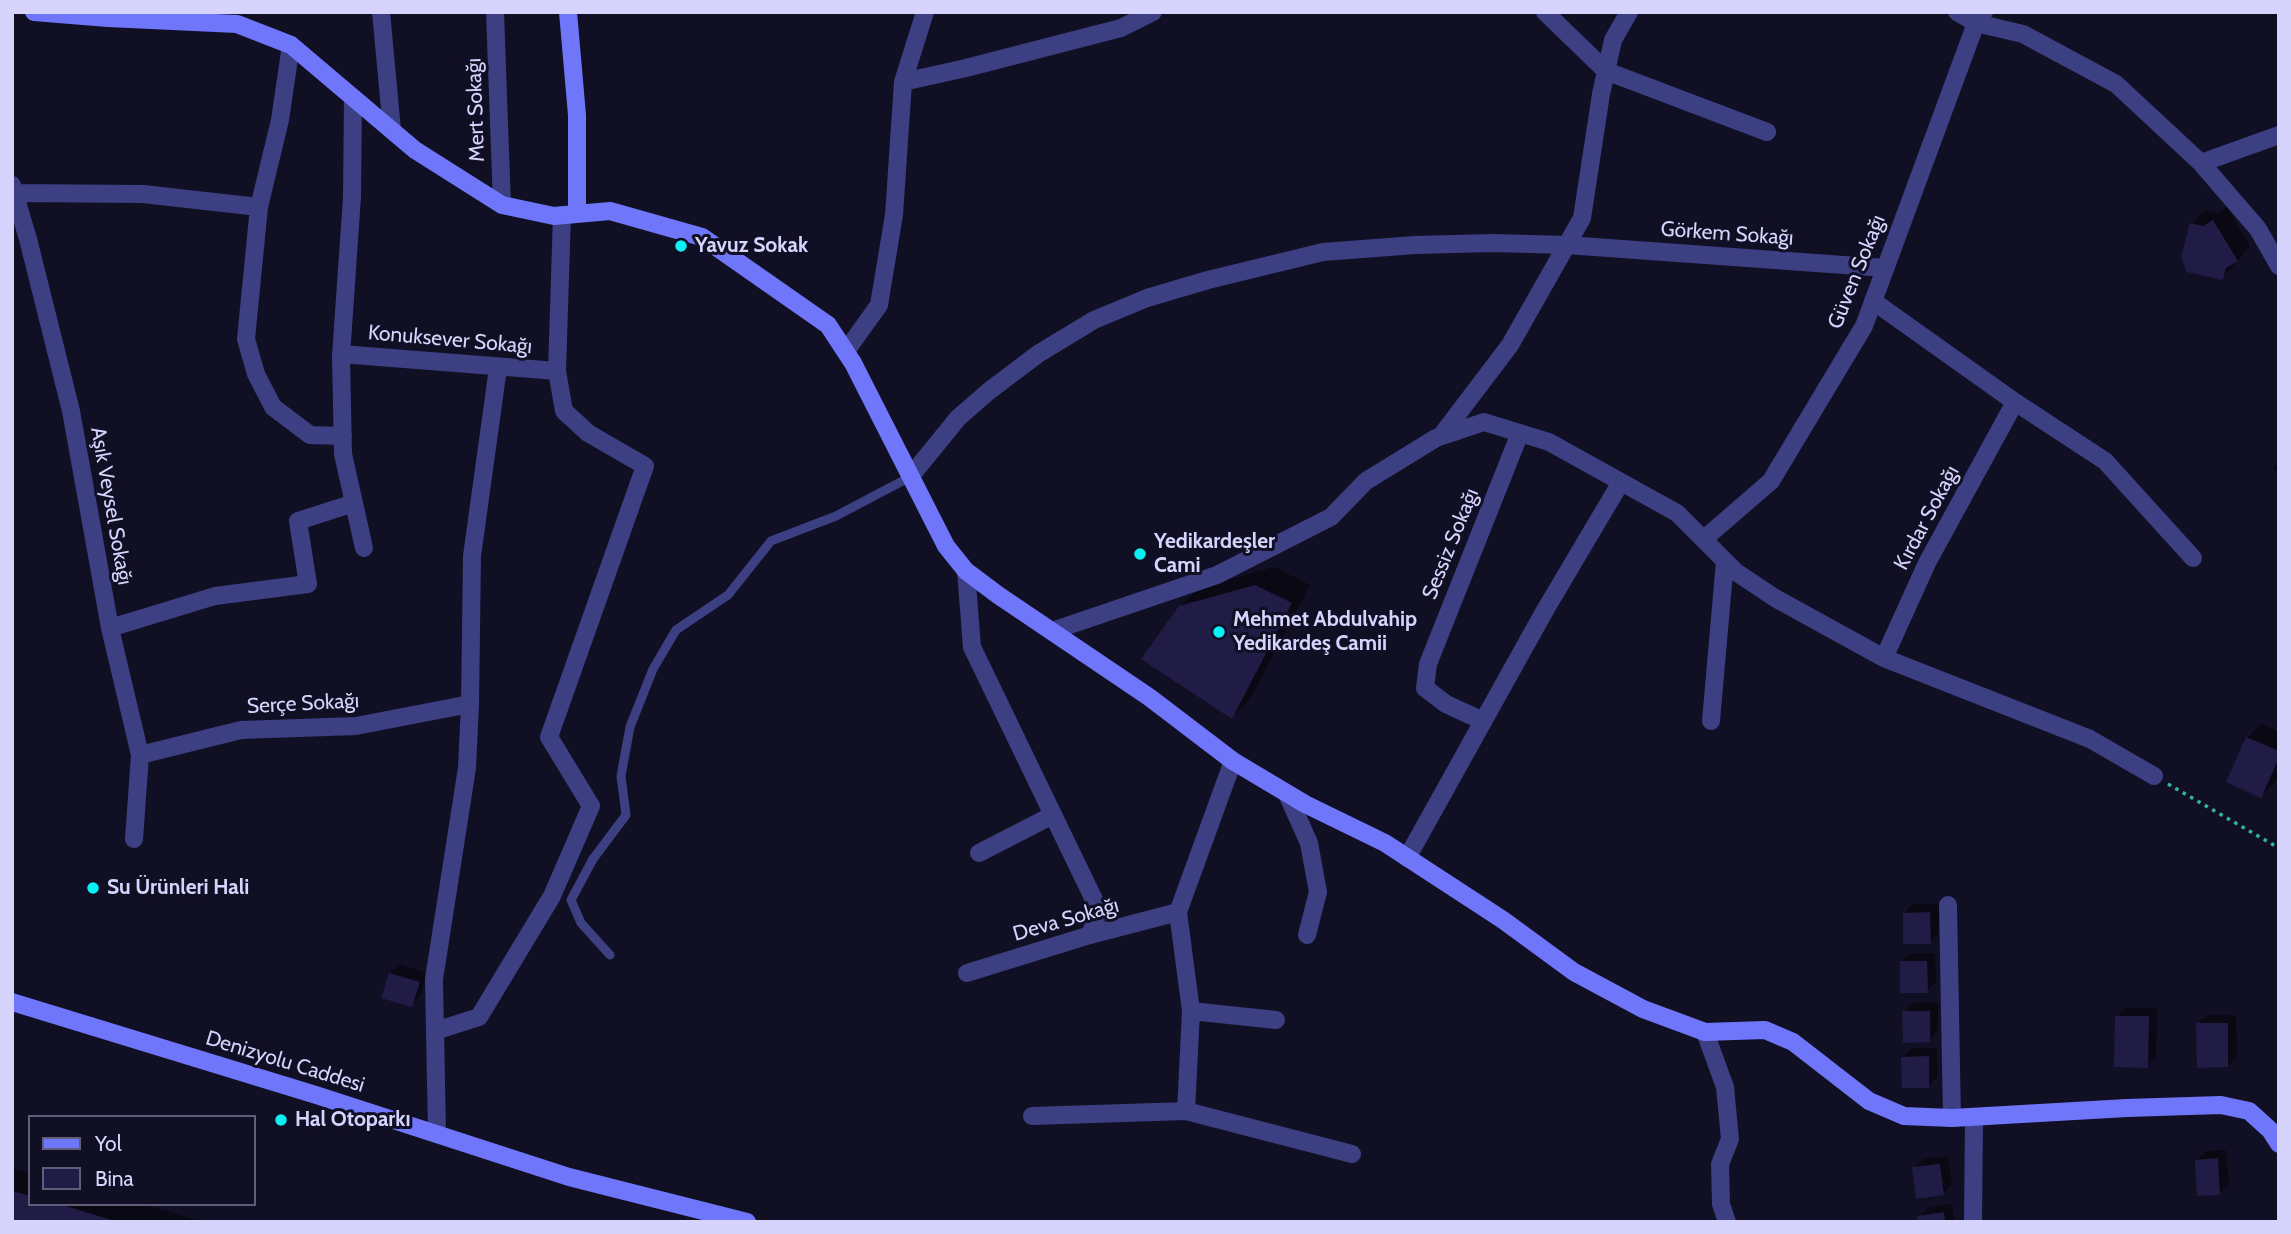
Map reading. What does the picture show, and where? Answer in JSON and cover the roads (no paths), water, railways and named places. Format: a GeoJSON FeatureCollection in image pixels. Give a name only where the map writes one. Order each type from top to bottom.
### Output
{"type":"FeatureCollection","features":[{"type":"Feature","properties":{"kind":"main road"},"geometry":{"type":"LineString","coordinates":[[34,12],[108,18],[236,18],[291,45],[415,149],[502,205],[554,216],[610,212],[702,237],[828,325],[846,351],[946,545],[967,571],[1149,697],[1233,761],[1304,804],[1385,843],[1503,920],[1574,972],[1643,1009],[1705,1032],[1765,1030],[1793,1042],[1869,1101],[1904,1116],[1974,1118],[2221,1105],[2249,1111],[2270,1130],[2279,1144]]}},
{"type":"Feature","properties":{"kind":"main road"},"geometry":{"type":"LineString","coordinates":[[568,12],[576,115],[570,214]]}},
{"type":"Feature","properties":{"kind":"main road","name":"Denizyolu Caddesi"},"geometry":{"type":"LineString","coordinates":[[12,1002],[569,1177],[747,1222]]}},
{"type":"Feature","properties":{"kind":"street"},"geometry":{"type":"LineString","coordinates":[[381,12],[392,130]]}},
{"type":"Feature","properties":{"kind":"street","name":"Mert Sokağı"},"geometry":{"type":"LineString","coordinates":[[495,12],[502,205]]}},
{"type":"Feature","properties":{"kind":"street"},"geometry":{"type":"LineString","coordinates":[[846,351],[879,305],[894,215],[903,82],[925,12]]}},
{"type":"Feature","properties":{"kind":"street"},"geometry":{"type":"LineString","coordinates":[[903,82],[1121,28],[1153,12]]}},
{"type":"Feature","properties":{"kind":"street"},"geometry":{"type":"LineString","coordinates":[[1545,12],[1606,71],[1767,132]]}},
{"type":"Feature","properties":{"kind":"street"},"geometry":{"type":"LineString","coordinates":[[1441,436],[1510,345],[1582,218],[1613,40],[1629,12]]}},
{"type":"Feature","properties":{"kind":"street"},"geometry":{"type":"LineString","coordinates":[[1957,12],[2024,34],[2116,84],[2201,163],[2258,229],[2279,266]]}},
{"type":"Feature","properties":{"kind":"street","name":"Güven Sokağı"},"geometry":{"type":"LineString","coordinates":[[1703,539],[1770,481],[1864,326],[1980,18]]}},
{"type":"Feature","properties":{"kind":"street"},"geometry":{"type":"LineString","coordinates":[[291,45],[280,120],[259,207],[246,339],[256,374],[273,407],[310,435],[343,436]]}},
{"type":"Feature","properties":{"kind":"street"},"geometry":{"type":"LineString","coordinates":[[353,98],[352,197],[341,354],[343,454],[364,548]]}},
{"type":"Feature","properties":{"kind":"street"},"geometry":{"type":"LineString","coordinates":[[2201,163],[2279,135]]}},
{"type":"Feature","properties":{"kind":"street"},"geometry":{"type":"LineString","coordinates":[[13,189],[143,194],[259,207]]}},
{"type":"Feature","properties":{"kind":"street","name":"Aşık Veysel Sokağı"},"geometry":{"type":"LineString","coordinates":[[13,189],[71,411],[110,628],[140,755],[134,839]]}},
{"type":"Feature","properties":{"kind":"street"},"geometry":{"type":"LineString","coordinates":[[435,1031],[478,1017],[552,896],[592,806],[550,737],[645,466],[588,433],[564,411],[557,371],[570,214]]}},
{"type":"Feature","properties":{"kind":"street","name":"Görkem Sokağı"},"geometry":{"type":"LineString","coordinates":[[910,477],[958,418],[999,383],[1038,354],[1094,320],[1147,298],[1323,252],[1415,245],[1567,245],[1885,268]]}},
{"type":"Feature","properties":{"kind":"street"},"geometry":{"type":"LineString","coordinates":[[1873,301],[2015,402],[2105,461],[2193,558]]}},
{"type":"Feature","properties":{"kind":"street","name":"Konuksever Sokağı"},"geometry":{"type":"LineString","coordinates":[[341,354],[557,371]]}},
{"type":"Feature","properties":{"kind":"street"},"geometry":{"type":"LineString","coordinates":[[437,1135],[434,979],[467,768],[472,556],[498,368]]}},
{"type":"Feature","properties":{"kind":"street","name":"Kırdar Sokağı"},"geometry":{"type":"LineString","coordinates":[[1884,658],[1927,563],[2015,402]]}},
{"type":"Feature","properties":{"kind":"street"},"geometry":{"type":"LineString","coordinates":[[1052,631],[1217,575],[1331,517],[1366,481],[1441,436],[1484,422],[1549,442],[1678,513],[1736,572],[1774,598],[1884,658],[2090,739],[2154,776]]}},
{"type":"Feature","properties":{"kind":"street","name":"Sessiz Sokağı"},"geometry":{"type":"LineString","coordinates":[[1483,721],[1446,704],[1425,688],[1426,676],[1428,664],[1520,433]]}},
{"type":"Feature","properties":{"kind":"street"},"geometry":{"type":"LineString","coordinates":[[1407,858],[1544,612],[1621,482]]}},
{"type":"Feature","properties":{"kind":"street"},"geometry":{"type":"LineString","coordinates":[[110,628],[215,596],[308,584],[298,521],[354,503]]}},
{"type":"Feature","properties":{"kind":"street"},"geometry":{"type":"LineString","coordinates":[[1711,721],[1725,561]]}},
{"type":"Feature","properties":{"kind":"street"},"geometry":{"type":"LineString","coordinates":[[967,571],[972,647],[1099,910],[1090,935]]}},
{"type":"Feature","properties":{"kind":"street","name":"Serçe Sokağı"},"geometry":{"type":"LineString","coordinates":[[140,755],[241,730],[356,726],[470,704]]}},
{"type":"Feature","properties":{"kind":"street"},"geometry":{"type":"LineString","coordinates":[[1186,1111],[1191,1011],[1178,912],[1233,761]]}},
{"type":"Feature","properties":{"kind":"street"},"geometry":{"type":"LineString","coordinates":[[1287,794],[1309,843],[1318,892],[1307,935]]}},
{"type":"Feature","properties":{"kind":"street"},"geometry":{"type":"LineString","coordinates":[[979,853],[1053,815]]}},
{"type":"Feature","properties":{"kind":"street"},"geometry":{"type":"LineString","coordinates":[[1948,905],[1952,1118]]}},
{"type":"Feature","properties":{"kind":"street","name":"Deva Sokağı"},"geometry":{"type":"LineString","coordinates":[[967,972],[1178,912]]}},
{"type":"Feature","properties":{"kind":"street"},"geometry":{"type":"LineString","coordinates":[[1191,1011],[1276,1020]]}},
{"type":"Feature","properties":{"kind":"street"},"geometry":{"type":"LineString","coordinates":[[1705,1032],[1725,1087],[1730,1139],[1720,1164],[1721,1204],[1727,1222]]}},
{"type":"Feature","properties":{"kind":"street"},"geometry":{"type":"LineString","coordinates":[[1032,1116],[1186,1111],[1352,1153]]}},
{"type":"Feature","properties":{"kind":"street"},"geometry":{"type":"LineString","coordinates":[[1973,1222],[1974,1118]]}},
{"type":"Feature","properties":{"kind":"lane"},"geometry":{"type":"LineString","coordinates":[[610,955],[581,923],[571,900],[593,859],[626,815],[621,776],[630,727],[653,669],[676,630],[728,595],[771,541],[836,516],[910,477]]}},
{"type":"Feature","properties":{"kind":"place","name":"Yavuz Sokak"},"geometry":{"type":"Point","coordinates":[681,246]}},
{"type":"Feature","properties":{"kind":"place","name":"Yedikardeşler Cami"},"geometry":{"type":"Point","coordinates":[1140,554]}},
{"type":"Feature","properties":{"kind":"place","name":"Mehmet Abdulvahip Yedikardeş Camii"},"geometry":{"type":"Point","coordinates":[1219,632]}},
{"type":"Feature","properties":{"kind":"place","name":"Su Ürünleri Hali"},"geometry":{"type":"Point","coordinates":[93,888]}},
{"type":"Feature","properties":{"kind":"place","name":"Hal Otoparkı"},"geometry":{"type":"Point","coordinates":[281,1120]}}]}
